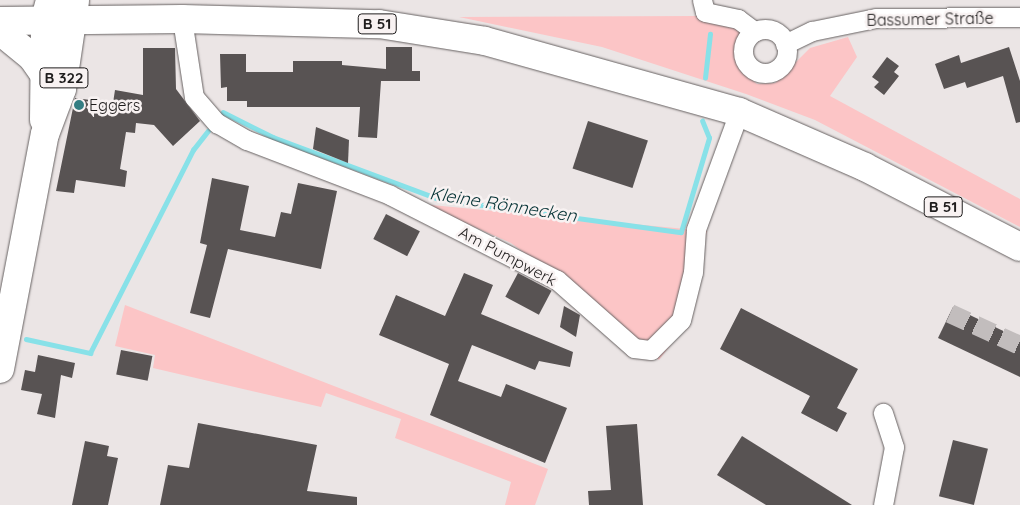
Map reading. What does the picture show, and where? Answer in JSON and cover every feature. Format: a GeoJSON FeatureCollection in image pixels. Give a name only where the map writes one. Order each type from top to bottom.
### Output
{"type":"FeatureCollection","features":[{"type":"Feature","properties":{"kind":"main road"},"geometry":{"type":"LineString","coordinates":[[111,0],[132,19]]}},
{"type":"Feature","properties":{"kind":"main road","name":"B 51"},"geometry":{"type":"LineString","coordinates":[[0,21],[48,10],[75,10],[132,19],[182,18],[417,28],[615,74],[739,112],[866,167],[1020,247]]}},
{"type":"Feature","properties":{"kind":"main road","name":"B 322"},"geometry":{"type":"LineString","coordinates":[[45,134],[44,74],[48,10]]}},
{"type":"Feature","properties":{"kind":"main road","name":"B 322"},"geometry":{"type":"LineString","coordinates":[[0,369],[45,134],[62,89],[75,10]]}},
{"type":"Feature","properties":{"kind":"main road"},"geometry":{"type":"LineString","coordinates":[[0,31],[32,57],[44,74]]}},
{"type":"Feature","properties":{"kind":"street"},"geometry":{"type":"LineString","coordinates":[[702,0],[705,12],[738,19],[755,32],[775,32],[785,44],[786,56],[777,70],[756,72],[742,52],[745,41],[755,32]]}},
{"type":"Feature","properties":{"kind":"street","name":"Bassumer Straße"},"geometry":{"type":"LineString","coordinates":[[785,44],[812,31],[876,18],[1020,17]]}},
{"type":"Feature","properties":{"kind":"street","name":"Am Pumpwerk"},"geometry":{"type":"LineString","coordinates":[[182,18],[194,96],[217,123],[246,140],[390,195],[557,280],[634,348],[651,350],[681,320],[693,272],[696,229],[739,112]]}},
{"type":"Feature","properties":{"kind":"street"},"geometry":{"type":"LineString","coordinates":[[883,413],[894,447],[883,505]]}},
{"type":"Feature","properties":{"kind":"shaded area"},"geometry":{"type":"Polygon","coordinates":[[[697,16],[740,30],[741,70],[757,84],[775,83],[810,48],[848,37],[857,57],[830,96],[1020,199],[1020,227],[815,120],[746,94],[602,47],[459,17],[697,16]]]}},
{"type":"Feature","properties":{"kind":"shaded area"},"geometry":{"type":"Polygon","coordinates":[[[421,204],[707,231],[686,325],[659,360],[615,319],[511,243],[421,204]]]}},
{"type":"Feature","properties":{"kind":"shaded area"},"geometry":{"type":"Polygon","coordinates":[[[125,305],[548,469],[535,505],[505,505],[511,482],[395,438],[401,419],[326,393],[321,407],[153,368],[155,355],[115,346],[125,305]]]}},
{"type":"Feature","properties":{"kind":"building"},"geometry":{"type":"Polygon","coordinates":[[[386,47],[412,47],[412,71],[420,71],[420,81],[381,81],[377,138],[358,137],[360,107],[247,107],[247,101],[227,101],[227,87],[221,88],[220,54],[246,54],[246,72],[293,72],[293,61],[342,61],[342,65],[386,69],[386,47]]]}},
{"type":"Feature","properties":{"kind":"building"},"geometry":{"type":"Polygon","coordinates":[[[1009,47],[1020,81],[1020,122],[1016,123],[1003,76],[967,88],[965,82],[944,89],[935,64],[959,55],[961,63],[1009,47]]]}},
{"type":"Feature","properties":{"kind":"building"},"geometry":{"type":"Polygon","coordinates":[[[143,48],[175,48],[176,89],[200,121],[173,146],[154,125],[136,123],[135,133],[126,132],[120,169],[127,171],[125,187],[76,180],[74,193],[56,191],[75,98],[113,103],[115,90],[143,95],[143,48]]]}},
{"type":"Feature","properties":{"kind":"building"},"geometry":{"type":"Polygon","coordinates":[[[887,57],[899,66],[894,72],[899,76],[884,95],[874,87],[879,82],[872,77],[887,57]]]}},
{"type":"Feature","properties":{"kind":"building"},"geometry":{"type":"Polygon","coordinates":[[[588,121],[648,140],[632,188],[573,169],[588,121]]]}},
{"type":"Feature","properties":{"kind":"building"},"geometry":{"type":"Polygon","coordinates":[[[316,127],[349,140],[348,163],[313,149],[316,127]]]}},
{"type":"Feature","properties":{"kind":"building"},"geometry":{"type":"Polygon","coordinates":[[[212,178],[249,186],[240,230],[275,237],[281,212],[291,214],[298,183],[337,191],[321,269],[228,249],[210,318],[190,313],[207,245],[200,243],[212,178]]]}},
{"type":"Feature","properties":{"kind":"building"},"geometry":{"type":"Polygon","coordinates":[[[386,214],[420,231],[407,256],[373,239],[386,214]]]}},
{"type":"Feature","properties":{"kind":"building"},"geometry":{"type":"Polygon","coordinates":[[[464,273],[493,285],[481,314],[573,352],[570,367],[539,361],[535,370],[472,345],[458,381],[501,397],[506,384],[567,408],[545,463],[430,415],[449,364],[379,335],[396,295],[445,316],[464,273]]]}},
{"type":"Feature","properties":{"kind":"building"},"geometry":{"type":"Polygon","coordinates":[[[518,273],[552,291],[539,315],[505,297],[518,273]]]}},
{"type":"Feature","properties":{"kind":"building"},"geometry":{"type":"Polygon","coordinates":[[[564,306],[580,315],[576,337],[560,327],[564,306]]]}},
{"type":"Feature","properties":{"kind":"building"},"geometry":{"type":"Polygon","coordinates":[[[953,307],[1020,339],[1020,377],[938,338],[953,307]]]}},
{"type":"Feature","properties":{"kind":"building"},"geometry":{"type":"Polygon","coordinates":[[[741,308],[858,369],[837,408],[847,413],[837,432],[801,413],[810,396],[720,349],[741,308]]]}},
{"type":"Feature","properties":{"kind":"building"},"geometry":{"type":"Polygon","coordinates":[[[121,350],[152,356],[148,381],[116,375],[121,350]]]}},
{"type":"Feature","properties":{"kind":"building"},"geometry":{"type":"Polygon","coordinates":[[[38,355],[75,363],[72,378],[61,375],[55,418],[37,414],[42,394],[21,390],[25,370],[35,372],[38,355]]]}},
{"type":"Feature","properties":{"kind":"building"},"geometry":{"type":"Polygon","coordinates":[[[198,423],[317,445],[307,491],[357,497],[357,505],[160,505],[168,465],[189,468],[198,423]]]}},
{"type":"Feature","properties":{"kind":"building"},"geometry":{"type":"Polygon","coordinates":[[[637,424],[643,505],[589,505],[588,491],[611,490],[606,426],[637,424]]]}},
{"type":"Feature","properties":{"kind":"building"},"geometry":{"type":"Polygon","coordinates":[[[742,436],[852,505],[766,505],[717,475],[742,436]]]}},
{"type":"Feature","properties":{"kind":"building"},"geometry":{"type":"Polygon","coordinates":[[[953,440],[988,449],[974,505],[939,496],[953,440]]]}},
{"type":"Feature","properties":{"kind":"building"},"geometry":{"type":"Polygon","coordinates":[[[85,441],[109,446],[107,456],[118,458],[108,505],[72,505],[85,441]]]}},
{"type":"Feature","properties":{"kind":"waterway","name":"Kleine Rönnecken"},"geometry":{"type":"LineString","coordinates":[[705,78],[710,34]]}},
{"type":"Feature","properties":{"kind":"waterway","name":"Kleine Rönnecken"},"geometry":{"type":"LineString","coordinates":[[223,112],[273,137],[439,199],[681,232],[709,138],[702,121]]}},
{"type":"Feature","properties":{"kind":"waterway","name":"Kleine Rönnecken"},"geometry":{"type":"LineString","coordinates":[[26,339],[90,353],[193,150],[208,131]]}},
{"type":"Feature","properties":{"kind":"tunnel"},"geometry":{"type":"LineString","coordinates":[[950,313],[1020,345]]}},
{"type":"Feature","properties":{"kind":"place","name":"Eggers"},"geometry":{"type":"Point","coordinates":[79,105]}}]}
